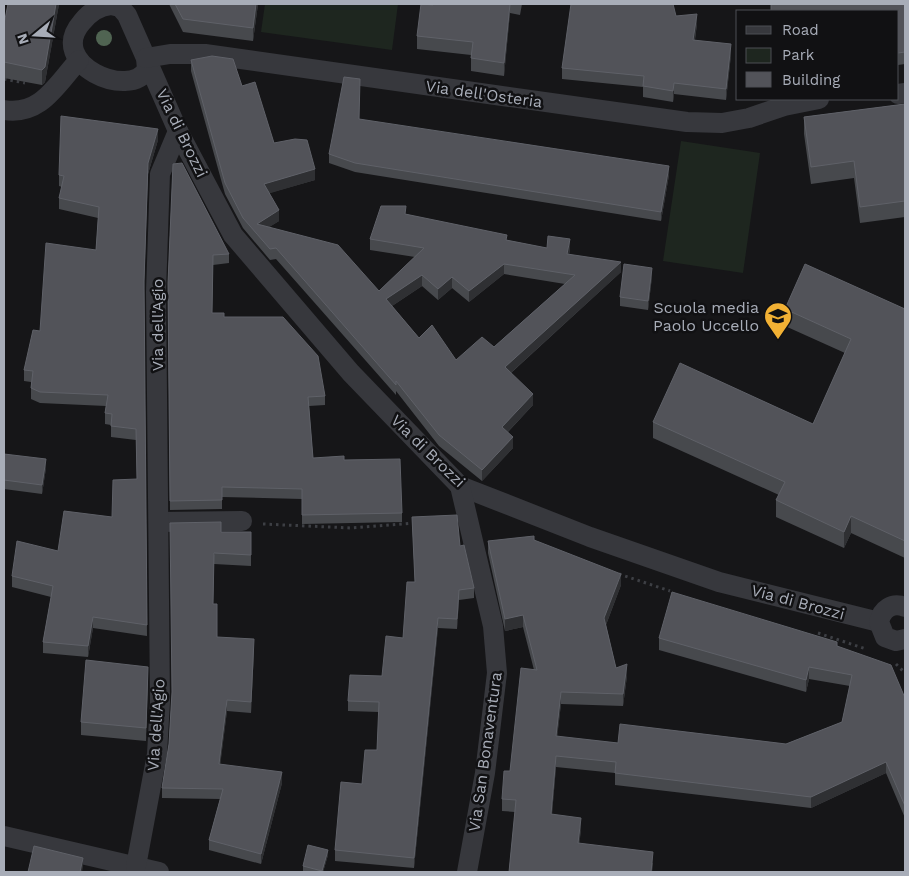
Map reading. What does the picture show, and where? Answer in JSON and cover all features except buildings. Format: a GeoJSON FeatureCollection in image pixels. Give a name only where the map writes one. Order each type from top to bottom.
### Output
{"type":"FeatureCollection","features":[{"type":"Feature","properties":{"kind":"street","name":"Via di Brozzi"},"geometry":{"type":"LineString","coordinates":[[146,58],[148,65],[145,73],[130,79],[116,81],[94,74],[79,60],[73,45],[77,29],[88,15],[107,4],[120,7],[127,15],[146,58],[178,131],[233,235],[351,373],[460,486],[536,517],[719,582],[879,622]]}},
{"type":"Feature","properties":{"kind":"street","name":"Via dell'Osteria"},"geometry":{"type":"LineString","coordinates":[[146,58],[170,54],[205,54],[687,122],[722,123],[749,118],[784,106],[814,100]]}},
{"type":"Feature","properties":{"kind":"street"},"geometry":{"type":"LineString","coordinates":[[10,111],[24,111],[38,104],[79,60]]}},
{"type":"Feature","properties":{"kind":"street","name":"Via dell'Agio"},"geometry":{"type":"LineString","coordinates":[[136,866],[148,806],[159,731],[156,292],[160,174],[178,131]]}},
{"type":"Feature","properties":{"kind":"street","name":"Via San Bonaventura"},"geometry":{"type":"LineString","coordinates":[[460,486],[493,626],[497,673],[485,773],[467,872]]}},
{"type":"Feature","properties":{"kind":"street"},"geometry":{"type":"LineString","coordinates":[[159,522],[242,521]]}},
{"type":"Feature","properties":{"kind":"street"},"geometry":{"type":"LineString","coordinates":[[904,605],[886,609],[879,622],[885,637],[892,641],[905,640]]}},
{"type":"Feature","properties":{"kind":"street"},"geometry":{"type":"LineString","coordinates":[[4,836],[159,872]]}},
{"type":"Feature","properties":{"kind":"path"},"geometry":{"type":"LineString","coordinates":[[242,521],[285,526],[351,528],[419,523]]}},
{"type":"Feature","properties":{"kind":"green space"},"geometry":{"type":"Polygon","coordinates":[[[265,4],[398,4],[392,50],[261,32],[265,4]]]}},
{"type":"Feature","properties":{"kind":"green space"},"geometry":{"type":"Polygon","coordinates":[[[681,141],[760,153],[743,273],[663,261],[681,141]]]}},
{"type":"Feature","properties":{"kind":"place","name":"Scuola media Paolo Uccello"},"geometry":{"type":"Point","coordinates":[778,340]}}]}
